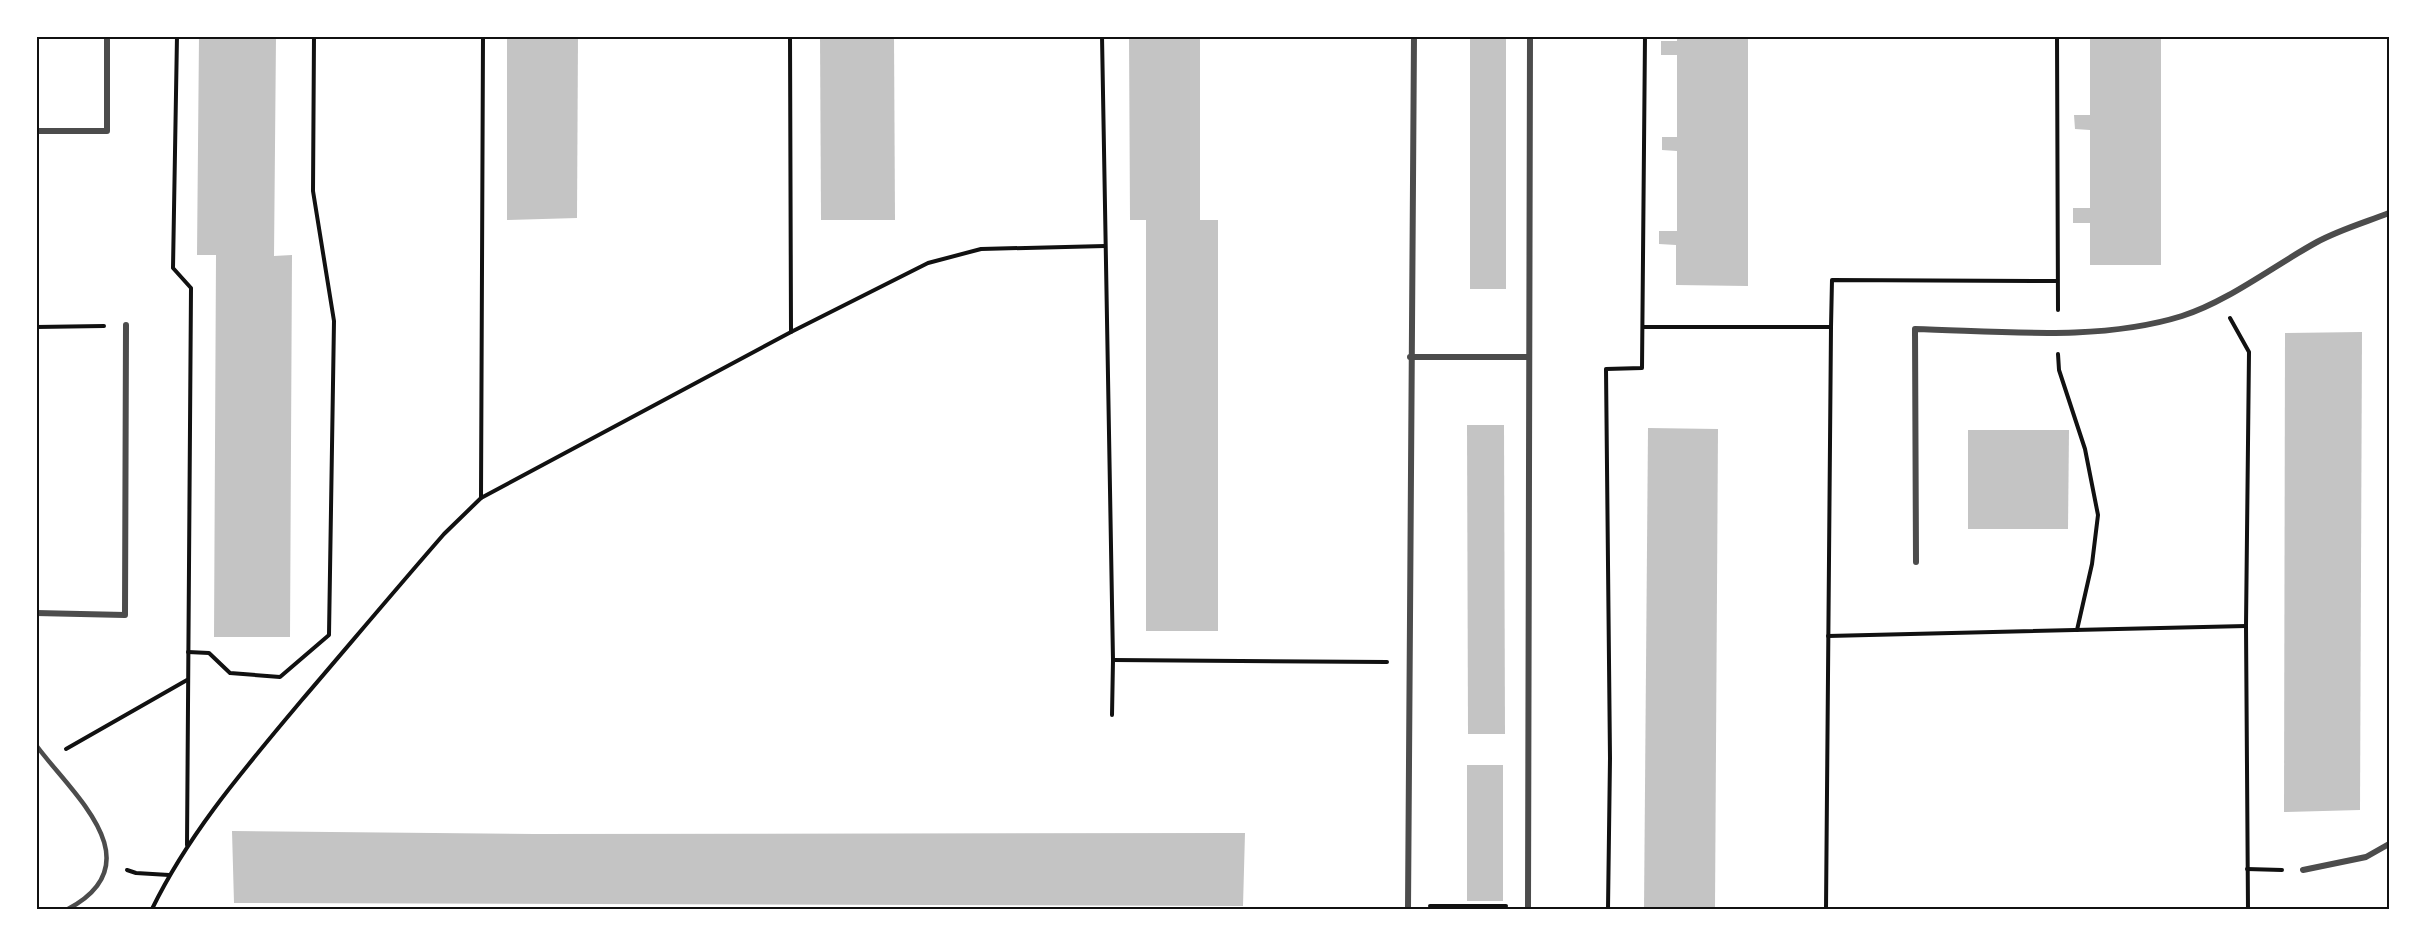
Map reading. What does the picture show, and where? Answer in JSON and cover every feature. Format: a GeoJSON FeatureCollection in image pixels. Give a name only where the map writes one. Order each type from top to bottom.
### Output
{"type":"FeatureCollection","features":[{"type":"Feature","properties":{"kind":"street"},"geometry":{"type":"LineString","coordinates":[[36,131],[106,131],[107,36]]}},
{"type":"Feature","properties":{"kind":"street"},"geometry":{"type":"LineString","coordinates":[[1408,908],[1414,36]]}},
{"type":"Feature","properties":{"kind":"street"},"geometry":{"type":"LineString","coordinates":[[1528,908],[1530,36]]}},
{"type":"Feature","properties":{"kind":"street"},"geometry":{"type":"LineString","coordinates":[[1916,562],[1915,329],[2058,332],[2132,328],[2183,316],[2220,298],[2320,240],[2389,213]]}},
{"type":"Feature","properties":{"kind":"street"},"geometry":{"type":"LineString","coordinates":[[36,613],[125,615],[126,325]]}},
{"type":"Feature","properties":{"kind":"street"},"geometry":{"type":"LineString","coordinates":[[1410,357],[1529,357]]}},
{"type":"Feature","properties":{"kind":"street"},"geometry":{"type":"LineString","coordinates":[[2303,870],[2366,857],[2389,844]]}},
{"type":"Feature","properties":{"kind":"lane"},"geometry":{"type":"LineString","coordinates":[[36,745],[96,820],[105,842],[106,863],[98,884],[83,901],[68,909]]}},
{"type":"Feature","properties":{"kind":"path"},"geometry":{"type":"LineString","coordinates":[[177,36],[173,268],[191,288],[187,846]]}},
{"type":"Feature","properties":{"kind":"path"},"geometry":{"type":"LineString","coordinates":[[188,652],[209,653],[230,673],[280,676],[328,635],[334,321],[314,191],[314,36]]}},
{"type":"Feature","properties":{"kind":"path"},"geometry":{"type":"LineString","coordinates":[[481,498],[483,36]]}},
{"type":"Feature","properties":{"kind":"path"},"geometry":{"type":"LineString","coordinates":[[790,36],[791,332]]}},
{"type":"Feature","properties":{"kind":"path"},"geometry":{"type":"LineString","coordinates":[[1102,36],[1113,660],[1112,715]]}},
{"type":"Feature","properties":{"kind":"path"},"geometry":{"type":"LineString","coordinates":[[1608,909],[1610,758],[1606,369],[1642,368],[1645,36]]}},
{"type":"Feature","properties":{"kind":"path"},"geometry":{"type":"LineString","coordinates":[[152,909],[187,846],[234,781],[444,534],[481,498],[791,332],[928,263],[981,249],[1105,246]]}},
{"type":"Feature","properties":{"kind":"path"},"geometry":{"type":"LineString","coordinates":[[1826,909],[1832,280],[2057,281]]}},
{"type":"Feature","properties":{"kind":"path"},"geometry":{"type":"LineString","coordinates":[[2220,298],[2249,352],[2246,626],[2248,909]]}},
{"type":"Feature","properties":{"kind":"path"},"geometry":{"type":"LineString","coordinates":[[36,327],[126,325]]}},
{"type":"Feature","properties":{"kind":"path"},"geometry":{"type":"LineString","coordinates":[[1643,327],[1831,327]]}},
{"type":"Feature","properties":{"kind":"path"},"geometry":{"type":"LineString","coordinates":[[1828,636],[2246,626]]}},
{"type":"Feature","properties":{"kind":"path"},"geometry":{"type":"LineString","coordinates":[[1113,660],[1409,662]]}},
{"type":"Feature","properties":{"kind":"path"},"geometry":{"type":"LineString","coordinates":[[47,759],[188,680]]}},
{"type":"Feature","properties":{"kind":"path"},"geometry":{"type":"LineString","coordinates":[[106,863],[135,873],[169,875]]}},
{"type":"Feature","properties":{"kind":"path"},"geometry":{"type":"LineString","coordinates":[[2247,869],[2303,870]]}},
{"type":"Feature","properties":{"kind":"path"},"geometry":{"type":"LineString","coordinates":[[1408,908],[1528,908]]}},
{"type":"Feature","properties":{"kind":"building"},"geometry":{"type":"Polygon","coordinates":[[[199,36],[276,36],[274,256],[292,255],[290,637],[214,637],[216,255],[197,255],[199,36]]]}},
{"type":"Feature","properties":{"kind":"building"},"geometry":{"type":"Polygon","coordinates":[[[507,36],[578,36],[577,218],[507,220],[507,36]]]}},
{"type":"Feature","properties":{"kind":"building"},"geometry":{"type":"Polygon","coordinates":[[[820,36],[894,36],[895,220],[821,220],[820,36]]]}},
{"type":"Feature","properties":{"kind":"building"},"geometry":{"type":"Polygon","coordinates":[[[1129,36],[1200,36],[1200,220],[1218,220],[1218,631],[1146,631],[1146,220],[1130,220],[1129,36]]]}},
{"type":"Feature","properties":{"kind":"building"},"geometry":{"type":"Polygon","coordinates":[[[1470,36],[1506,36],[1506,289],[1470,289],[1470,36]]]}},
{"type":"Feature","properties":{"kind":"building"},"geometry":{"type":"Polygon","coordinates":[[[1677,36],[1748,36],[1748,286],[1676,285],[1676,245],[1659,244],[1659,231],[1677,231],[1677,151],[1662,150],[1662,137],[1677,137],[1677,55],[1661,55],[1661,41],[1677,41],[1677,36]]]}},
{"type":"Feature","properties":{"kind":"building"},"geometry":{"type":"Polygon","coordinates":[[[2090,36],[2161,36],[2161,265],[2090,265],[2090,223],[2073,223],[2073,208],[2090,208],[2090,130],[2075,129],[2074,115],[2090,115],[2090,36]]]}},
{"type":"Feature","properties":{"kind":"building"},"geometry":{"type":"Polygon","coordinates":[[[2362,332],[2360,810],[2284,812],[2285,333],[2362,332]]]}},
{"type":"Feature","properties":{"kind":"building"},"geometry":{"type":"Polygon","coordinates":[[[1467,425],[1504,425],[1505,734],[1468,734],[1467,425]]]}},
{"type":"Feature","properties":{"kind":"building"},"geometry":{"type":"Polygon","coordinates":[[[1648,428],[1718,429],[1715,907],[1644,909],[1648,428]]]}},
{"type":"Feature","properties":{"kind":"building"},"geometry":{"type":"Polygon","coordinates":[[[1968,430],[2069,430],[2068,529],[1968,529],[1968,430]]]}},
{"type":"Feature","properties":{"kind":"building"},"geometry":{"type":"Polygon","coordinates":[[[1467,765],[1503,765],[1503,901],[1467,901],[1467,765]]]}},
{"type":"Feature","properties":{"kind":"building"},"geometry":{"type":"Polygon","coordinates":[[[232,831],[534,834],[1245,833],[1243,906],[234,903],[232,831]]]}}]}
